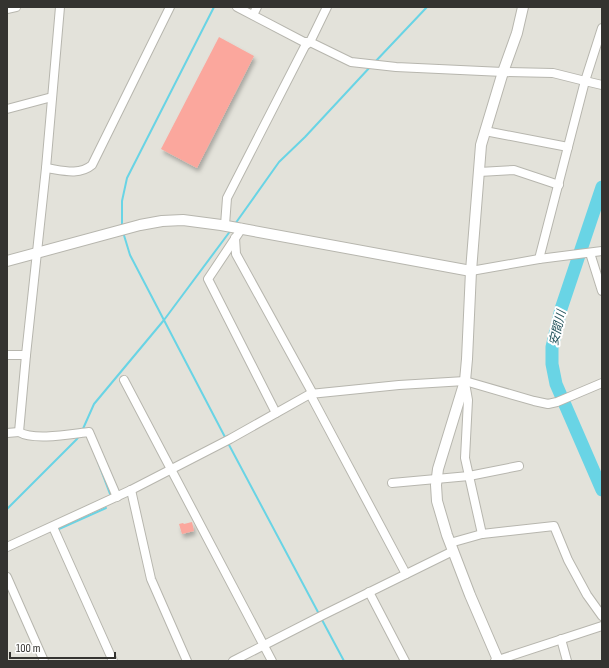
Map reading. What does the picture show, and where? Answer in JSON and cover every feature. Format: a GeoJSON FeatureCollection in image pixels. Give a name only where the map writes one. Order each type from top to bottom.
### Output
{"type":"FeatureCollection","features":[{"type":"Feature","properties":{"kind":"street"},"geometry":{"type":"LineString","coordinates":[[7,9],[16,7]]}},
{"type":"Feature","properties":{"kind":"street"},"geometry":{"type":"LineString","coordinates":[[19,432],[46,168],[60,7]]}},
{"type":"Feature","properties":{"kind":"street"},"geometry":{"type":"LineString","coordinates":[[46,168],[80,172],[92,165],[170,7]]}},
{"type":"Feature","properties":{"kind":"street"},"geometry":{"type":"LineString","coordinates":[[237,7],[304,42],[310,42],[351,62],[378,65],[503,72],[554,73],[584,82],[602,85]]}},
{"type":"Feature","properties":{"kind":"street"},"geometry":{"type":"LineString","coordinates":[[253,15],[257,7]]}},
{"type":"Feature","properties":{"kind":"street"},"geometry":{"type":"LineString","coordinates":[[327,7],[310,42],[305,46],[227,198],[235,238],[236,254],[312,394],[406,574]]}},
{"type":"Feature","properties":{"kind":"street"},"geometry":{"type":"LineString","coordinates":[[524,7],[481,145],[471,271],[465,381],[438,469],[437,501],[472,602],[497,661],[602,626]]}},
{"type":"Feature","properties":{"kind":"street"},"geometry":{"type":"LineString","coordinates":[[539,259],[584,82],[602,28]]}},
{"type":"Feature","properties":{"kind":"street"},"geometry":{"type":"LineString","coordinates":[[7,109],[52,97]]}},
{"type":"Feature","properties":{"kind":"street"},"geometry":{"type":"LineString","coordinates":[[485,131],[568,147]]}},
{"type":"Feature","properties":{"kind":"street"},"geometry":{"type":"LineString","coordinates":[[479,172],[514,170],[559,185]]}},
{"type":"Feature","properties":{"kind":"street"},"geometry":{"type":"LineString","coordinates":[[7,261],[123,230],[162,221],[182,220],[233,227],[471,271],[539,259],[602,251]]}},
{"type":"Feature","properties":{"kind":"street"},"geometry":{"type":"LineString","coordinates":[[235,238],[208,279],[276,413]]}},
{"type":"Feature","properties":{"kind":"street"},"geometry":{"type":"LineString","coordinates":[[590,253],[602,291]]}},
{"type":"Feature","properties":{"kind":"street"},"geometry":{"type":"LineString","coordinates":[[7,355],[26,355]]}},
{"type":"Feature","properties":{"kind":"street"},"geometry":{"type":"LineString","coordinates":[[124,380],[272,661]]}},
{"type":"Feature","properties":{"kind":"street"},"geometry":{"type":"LineString","coordinates":[[465,381],[468,400],[465,458],[482,534]]}},
{"type":"Feature","properties":{"kind":"street"},"geometry":{"type":"LineString","coordinates":[[7,547],[132,490],[312,394],[399,385],[465,381],[548,404],[557,402],[602,383]]}},
{"type":"Feature","properties":{"kind":"street"},"geometry":{"type":"LineString","coordinates":[[7,433],[19,432],[25,436],[50,436],[90,432],[117,497]]}},
{"type":"Feature","properties":{"kind":"street"},"geometry":{"type":"LineString","coordinates":[[392,483],[469,476],[519,466]]}},
{"type":"Feature","properties":{"kind":"street"},"geometry":{"type":"LineString","coordinates":[[132,490],[151,579],[187,661]]}},
{"type":"Feature","properties":{"kind":"street"},"geometry":{"type":"LineString","coordinates":[[233,661],[406,574],[452,547],[482,534],[554,526],[568,560],[587,594],[602,616]]}},
{"type":"Feature","properties":{"kind":"street"},"geometry":{"type":"LineString","coordinates":[[53,527],[113,661]]}},
{"type":"Feature","properties":{"kind":"street"},"geometry":{"type":"LineString","coordinates":[[7,577],[44,661]]}},
{"type":"Feature","properties":{"kind":"street"},"geometry":{"type":"LineString","coordinates":[[369,592],[405,661]]}},
{"type":"Feature","properties":{"kind":"street"},"geometry":{"type":"LineString","coordinates":[[561,639],[567,661]]}},
{"type":"Feature","properties":{"kind":"building"},"geometry":{"type":"Polygon","coordinates":[[[219,37],[254,56],[197,168],[161,149],[219,37]]]}},
{"type":"Feature","properties":{"kind":"building"},"geometry":{"type":"Polygon","coordinates":[[[192,522],[194,531],[182,534],[179,524],[192,522]]]}},
{"type":"Feature","properties":{"kind":"waterway"},"geometry":{"type":"LineString","coordinates":[[122,226],[122,201],[127,178],[214,7]]}},
{"type":"Feature","properties":{"kind":"waterway"},"geometry":{"type":"LineString","coordinates":[[374,63],[427,7]]}},
{"type":"Feature","properties":{"kind":"waterway"},"geometry":{"type":"LineString","coordinates":[[235,224],[279,162],[305,137],[371,66]]}},
{"type":"Feature","properties":{"kind":"waterway","name":"安間川"},"geometry":{"type":"LineString","coordinates":[[602,187],[561,309],[552,347],[552,364],[556,384],[602,490]]}},
{"type":"Feature","properties":{"kind":"waterway"},"geometry":{"type":"LineString","coordinates":[[82,431],[94,404],[164,320],[231,230]]}},
{"type":"Feature","properties":{"kind":"waterway"},"geometry":{"type":"LineString","coordinates":[[123,232],[130,255],[226,439]]}},
{"type":"Feature","properties":{"kind":"waterway"},"geometry":{"type":"LineString","coordinates":[[7,509],[80,435]]}},
{"type":"Feature","properties":{"kind":"waterway"},"geometry":{"type":"LineString","coordinates":[[228,443],[319,614]]}},
{"type":"Feature","properties":{"kind":"waterway"},"geometry":{"type":"LineString","coordinates":[[98,462],[110,494]]}},
{"type":"Feature","properties":{"kind":"waterway"},"geometry":{"type":"LineString","coordinates":[[59,532],[59,529],[106,508]]}},
{"type":"Feature","properties":{"kind":"waterway"},"geometry":{"type":"LineString","coordinates":[[321,618],[344,661]]}}]}
